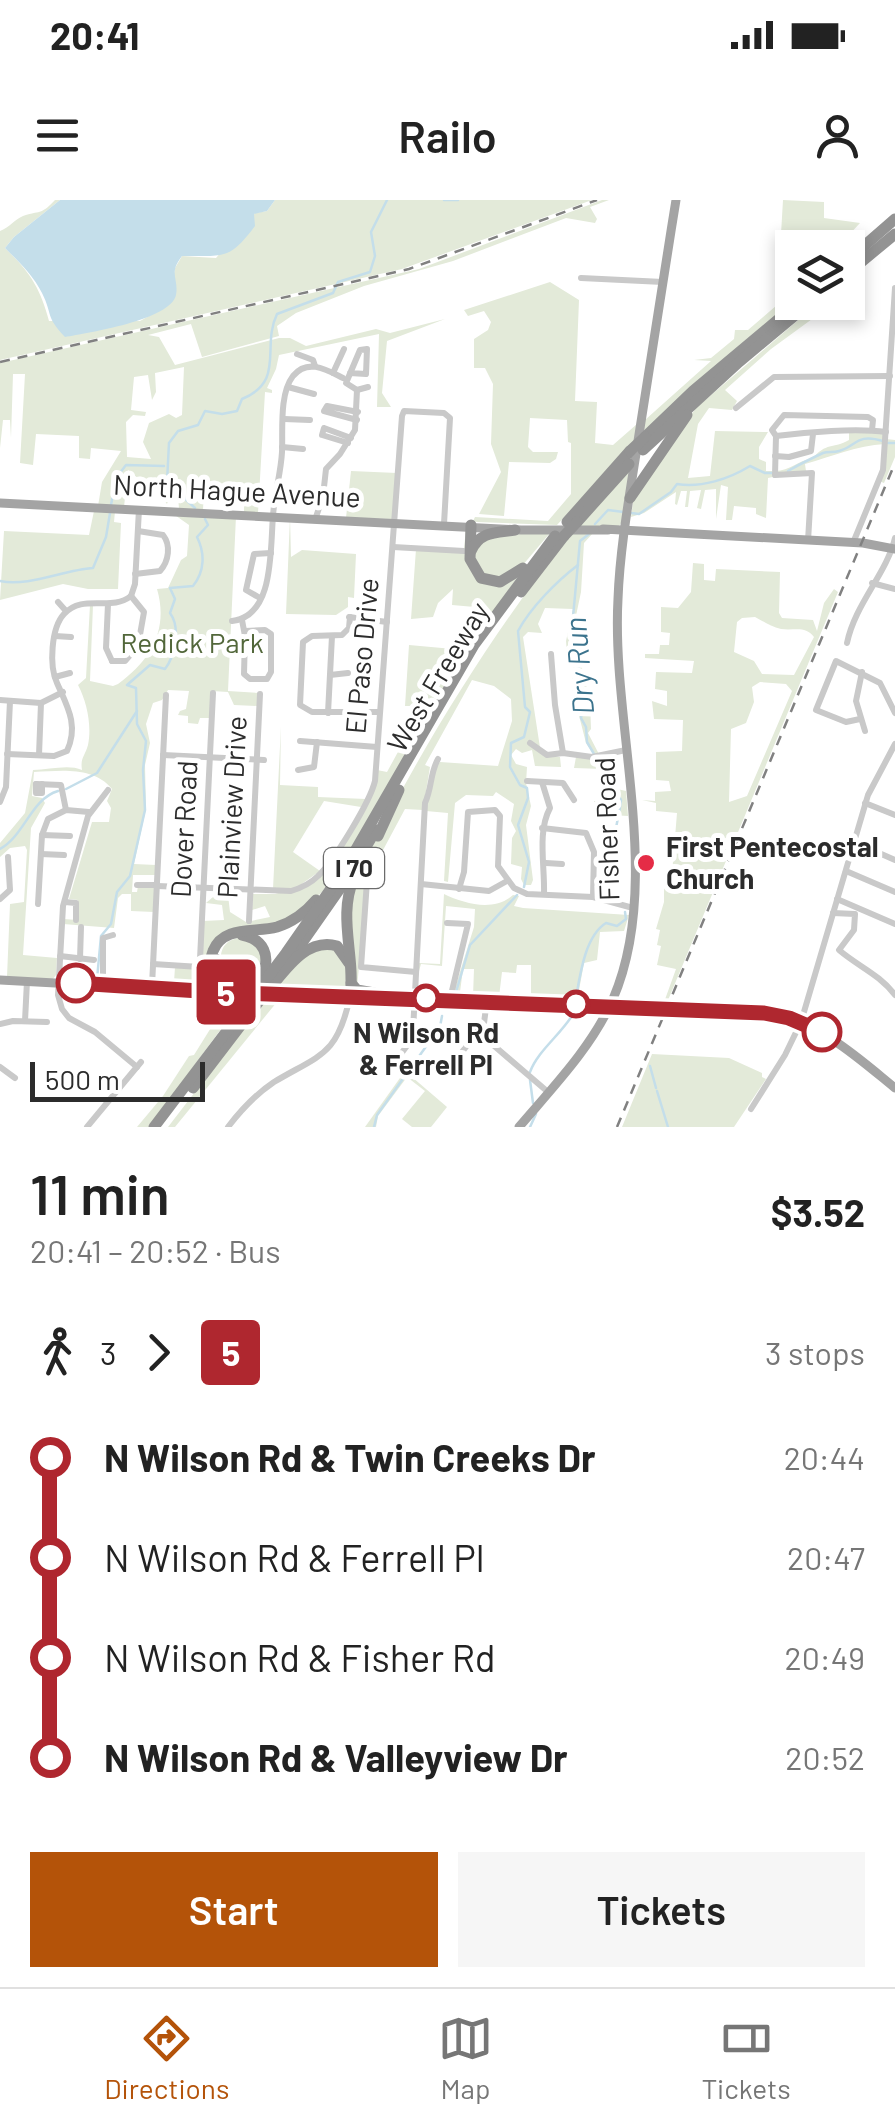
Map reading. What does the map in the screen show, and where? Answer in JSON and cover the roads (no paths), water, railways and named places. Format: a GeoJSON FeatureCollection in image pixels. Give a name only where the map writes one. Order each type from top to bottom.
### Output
{"type":"FeatureCollection","features":[{"type":"Feature","properties":{"kind":"highway"},"geometry":{"type":"LineString","coordinates":[[865,248],[895,222]]}},
{"type":"Feature","properties":{"kind":"highway"},"geometry":{"type":"LineString","coordinates":[[865,259],[895,234]]}},
{"type":"Feature","properties":{"kind":"highway","name":"West Freeway"},"geometry":{"type":"LineString","coordinates":[[154,1127],[346,867],[452,680],[498,611],[556,539],[693,391],[778,320]]}},
{"type":"Feature","properties":{"kind":"highway","name":"West Freeway"},"geometry":{"type":"LineString","coordinates":[[636,454],[790,320]]}},
{"type":"Feature","properties":{"kind":"highway"},"geometry":{"type":"LineString","coordinates":[[628,508],[648,469],[686,416],[727,373]]}},
{"type":"Feature","properties":{"kind":"highway"},"geometry":{"type":"LineString","coordinates":[[636,454],[639,473],[648,469]]}},
{"type":"Feature","properties":{"kind":"highway"},"geometry":{"type":"LineString","coordinates":[[471,525],[467,553],[477,575],[497,583],[516,574],[556,539]]}},
{"type":"Feature","properties":{"kind":"highway"},"geometry":{"type":"LineString","coordinates":[[467,553],[483,536],[515,530]]}},
{"type":"Feature","properties":{"kind":"highway","name":"West Freeway"},"geometry":{"type":"LineString","coordinates":[[164,1127],[348,876],[476,656],[556,539]]}},
{"type":"Feature","properties":{"kind":"highway"},"geometry":{"type":"LineString","coordinates":[[350,991],[348,892],[399,790]]}},
{"type":"Feature","properties":{"kind":"highway"},"geometry":{"type":"LineString","coordinates":[[209,988],[212,954],[223,938],[290,922],[312,906],[346,867]]}},
{"type":"Feature","properties":{"kind":"highway"},"geometry":{"type":"LineString","coordinates":[[209,988],[221,945],[236,935],[254,938],[266,952],[264,970],[238,1015]]}},
{"type":"Feature","properties":{"kind":"highway"},"geometry":{"type":"LineString","coordinates":[[258,1002],[305,951],[323,943],[337,946],[348,958],[350,991]]}},
{"type":"Feature","properties":{"kind":"highway"},"geometry":{"type":"LineString","coordinates":[[216,960],[223,977],[241,990]]}},
{"type":"Feature","properties":{"kind":"highway"},"geometry":{"type":"LineString","coordinates":[[350,991],[379,995]]}},
{"type":"Feature","properties":{"kind":"main road","name":"Fisher Road"},"geometry":{"type":"LineString","coordinates":[[519,1127],[588,1044],[610,1006],[625,960],[633,908],[634,856],[617,630],[628,508],[676,200]]}},
{"type":"Feature","properties":{"kind":"main road","name":"North Hague Avenue"},"geometry":{"type":"LineString","coordinates":[[0,503],[894,545]]}},
{"type":"Feature","properties":{"kind":"main road"},"geometry":{"type":"LineString","coordinates":[[628,508],[634,526],[649,532]]}},
{"type":"Feature","properties":{"kind":"main road","name":"North Hague Avenue"},"geometry":{"type":"LineString","coordinates":[[471,525],[515,530],[608,530]]}},
{"type":"Feature","properties":{"kind":"main road"},"geometry":{"type":"LineString","coordinates":[[0,980],[280,992],[350,991]]}},
{"type":"Feature","properties":{"kind":"main road"},"geometry":{"type":"LineString","coordinates":[[379,995],[764,1013],[801,1022],[838,1042],[895,1088]]}},
{"type":"Feature","properties":{"kind":"street"},"geometry":{"type":"LineString","coordinates":[[581,278],[663,282]]}},
{"type":"Feature","properties":{"kind":"street"},"geometry":{"type":"LineString","coordinates":[[853,543],[883,470],[895,288]]}},
{"type":"Feature","properties":{"kind":"street"},"geometry":{"type":"LineString","coordinates":[[333,373],[344,350]]}},
{"type":"Feature","properties":{"kind":"street"},"geometry":{"type":"LineString","coordinates":[[297,354],[313,360],[315,366]]}},
{"type":"Feature","properties":{"kind":"street"},"geometry":{"type":"LineString","coordinates":[[232,621],[242,620],[252,612],[260,598],[271,553],[288,387],[298,372],[315,366],[346,378],[357,390],[357,416],[350,440],[325,472],[316,518]]}},
{"type":"Feature","properties":{"kind":"street"},"geometry":{"type":"LineString","coordinates":[[736,408],[774,376],[890,376]]}},
{"type":"Feature","properties":{"kind":"street"},"geometry":{"type":"LineString","coordinates":[[288,387],[314,394]]}},
{"type":"Feature","properties":{"kind":"street"},"geometry":{"type":"LineString","coordinates":[[357,390],[368,387]]}},
{"type":"Feature","properties":{"kind":"street","name":"El Paso Drive"},"geometry":{"type":"LineString","coordinates":[[136,885],[293,890],[321,874],[371,794],[403,412],[448,415],[444,524]]}},
{"type":"Feature","properties":{"kind":"street"},"geometry":{"type":"LineString","coordinates":[[808,541],[812,473],[774,472],[776,436],[772,430],[784,414],[868,417],[872,430]]}},
{"type":"Feature","properties":{"kind":"street"},"geometry":{"type":"LineString","coordinates":[[775,456],[790,457],[811,451],[818,415]]}},
{"type":"Feature","properties":{"kind":"street"},"geometry":{"type":"LineString","coordinates":[[284,418],[310,420]]}},
{"type":"Feature","properties":{"kind":"street"},"geometry":{"type":"LineString","coordinates":[[776,436],[886,432]]}},
{"type":"Feature","properties":{"kind":"street"},"geometry":{"type":"LineString","coordinates":[[282,447],[303,448]]}},
{"type":"Feature","properties":{"kind":"street"},"geometry":{"type":"LineString","coordinates":[[7,754],[59,756],[69,747],[72,717],[55,677],[55,636],[66,611],[86,603],[123,602],[131,596],[139,509]]}},
{"type":"Feature","properties":{"kind":"street"},"geometry":{"type":"LineString","coordinates":[[136,574],[154,574],[163,567],[168,542],[163,534],[138,531]]}},
{"type":"Feature","properties":{"kind":"street"},"geometry":{"type":"LineString","coordinates":[[847,643],[872,583],[894,545]]}},
{"type":"Feature","properties":{"kind":"street"},"geometry":{"type":"LineString","coordinates":[[393,547],[467,553]]}},
{"type":"Feature","properties":{"kind":"street"},"geometry":{"type":"LineString","coordinates":[[260,598],[247,590],[255,553],[271,553]]}},
{"type":"Feature","properties":{"kind":"street"},"geometry":{"type":"LineString","coordinates":[[872,583],[895,589]]}},
{"type":"Feature","properties":{"kind":"street"},"geometry":{"type":"LineString","coordinates":[[112,661],[125,661],[138,643],[144,612],[131,596]]}},
{"type":"Feature","properties":{"kind":"street"},"geometry":{"type":"LineString","coordinates":[[58,602],[66,611]]}},
{"type":"Feature","properties":{"kind":"street"},"geometry":{"type":"LineString","coordinates":[[108,604],[106,648],[112,661]]}},
{"type":"Feature","properties":{"kind":"street"},"geometry":{"type":"LineString","coordinates":[[380,712],[328,713],[303,708],[299,698],[302,648],[306,639],[345,634],[349,617],[388,622]]}},
{"type":"Feature","properties":{"kind":"street"},"geometry":{"type":"LineString","coordinates":[[242,620],[245,676],[268,678],[271,634],[265,630],[244,631]]}},
{"type":"Feature","properties":{"kind":"street"},"geometry":{"type":"LineString","coordinates":[[55,636],[71,637]]}},
{"type":"Feature","properties":{"kind":"street"},"geometry":{"type":"LineString","coordinates":[[328,713],[332,636]]}},
{"type":"Feature","properties":{"kind":"street"},"geometry":{"type":"LineString","coordinates":[[551,654],[563,752]]}},
{"type":"Feature","properties":{"kind":"street"},"geometry":{"type":"LineString","coordinates":[[107,670],[112,661]]}},
{"type":"Feature","properties":{"kind":"street"},"geometry":{"type":"LineString","coordinates":[[860,720],[846,722],[816,710],[836,661],[880,683],[895,713]]}},
{"type":"Feature","properties":{"kind":"street"},"geometry":{"type":"LineString","coordinates":[[862,672],[856,695],[865,731]]}},
{"type":"Feature","properties":{"kind":"street"},"geometry":{"type":"LineString","coordinates":[[55,677],[70,673]]}},
{"type":"Feature","properties":{"kind":"street"},"geometry":{"type":"LineString","coordinates":[[330,675],[348,673]]}},
{"type":"Feature","properties":{"kind":"street"},"geometry":{"type":"LineString","coordinates":[[0,700],[41,702],[62,692]]}},
{"type":"Feature","properties":{"kind":"street","name":"Dover Road"},"geometry":{"type":"LineString","coordinates":[[209,988],[200,966],[213,693]]}},
{"type":"Feature","properties":{"kind":"street","name":"Plainview Drive"},"geometry":{"type":"LineString","coordinates":[[249,922],[260,760],[260,694]]}},
{"type":"Feature","properties":{"kind":"street"},"geometry":{"type":"LineString","coordinates":[[152,986],[166,695]]}},
{"type":"Feature","properties":{"kind":"street"},"geometry":{"type":"LineString","coordinates":[[0,802],[6,787],[10,701]]}},
{"type":"Feature","properties":{"kind":"street"},"geometry":{"type":"LineString","coordinates":[[38,755],[41,702]]}},
{"type":"Feature","properties":{"kind":"street"},"geometry":{"type":"LineString","coordinates":[[300,742],[378,746]]}},
{"type":"Feature","properties":{"kind":"street"},"geometry":{"type":"LineString","coordinates":[[298,770],[314,767],[317,742]]}},
{"type":"Feature","properties":{"kind":"street"},"geometry":{"type":"LineString","coordinates":[[530,743],[542,754],[597,756],[626,750]]}},
{"type":"Feature","properties":{"kind":"street"},"geometry":{"type":"LineString","coordinates":[[751,1109],[801,1022],[865,803],[895,744]]}},
{"type":"Feature","properties":{"kind":"street"},"geometry":{"type":"LineString","coordinates":[[163,755],[260,760]]}},
{"type":"Feature","properties":{"kind":"street"},"geometry":{"type":"LineString","coordinates":[[392,1066],[412,1037],[425,803],[438,760]]}},
{"type":"Feature","properties":{"kind":"street"},"geometry":{"type":"LineString","coordinates":[[527,781],[563,783],[574,800]]}},
{"type":"Feature","properties":{"kind":"street"},"geometry":{"type":"LineString","coordinates":[[542,782],[550,808],[542,828],[544,894]]}},
{"type":"Feature","properties":{"kind":"street"},"geometry":{"type":"LineString","coordinates":[[42,784],[62,786],[66,810]]}},
{"type":"Feature","properties":{"kind":"street"},"geometry":{"type":"LineString","coordinates":[[87,1127],[139,1064],[65,1014],[59,1000],[64,905],[89,812],[108,790]]}},
{"type":"Feature","properties":{"kind":"street"},"geometry":{"type":"LineString","coordinates":[[865,803],[895,816]]}},
{"type":"Feature","properties":{"kind":"street"},"geometry":{"type":"LineString","coordinates":[[38,904],[42,835],[51,816],[66,810],[89,812]]}},
{"type":"Feature","properties":{"kind":"street"},"geometry":{"type":"LineString","coordinates":[[459,889],[468,812],[498,812],[498,866],[520,892],[593,897],[633,908]]}},
{"type":"Feature","properties":{"kind":"street"},"geometry":{"type":"LineString","coordinates":[[542,828],[586,833],[594,859],[593,897]]}},
{"type":"Feature","properties":{"kind":"street"},"geometry":{"type":"LineString","coordinates":[[42,835],[70,836]]}},
{"type":"Feature","properties":{"kind":"street"},"geometry":{"type":"LineString","coordinates":[[854,842],[895,860]]}},
{"type":"Feature","properties":{"kind":"street"},"geometry":{"type":"LineString","coordinates":[[41,854],[64,856]]}},
{"type":"Feature","properties":{"kind":"street"},"geometry":{"type":"LineString","coordinates":[[0,899],[10,890],[8,857]]}},
{"type":"Feature","properties":{"kind":"street"},"geometry":{"type":"LineString","coordinates":[[546,863],[562,864]]}},
{"type":"Feature","properties":{"kind":"street"},"geometry":{"type":"LineString","coordinates":[[845,870],[895,892]]}},
{"type":"Feature","properties":{"kind":"street"},"geometry":{"type":"LineString","coordinates":[[421,884],[492,891],[507,881]]}},
{"type":"Feature","properties":{"kind":"street"},"geometry":{"type":"LineString","coordinates":[[367,882],[361,967],[416,972]]}},
{"type":"Feature","properties":{"kind":"street"},"geometry":{"type":"LineString","coordinates":[[837,899],[895,924]]}},
{"type":"Feature","properties":{"kind":"street"},"geometry":{"type":"LineString","coordinates":[[64,905],[76,903],[80,960]]}},
{"type":"Feature","properties":{"kind":"street"},"geometry":{"type":"LineString","coordinates":[[833,913],[855,914],[854,930],[839,950],[858,966],[871,970],[895,995]]}},
{"type":"Feature","properties":{"kind":"street"},"geometry":{"type":"LineString","coordinates":[[447,923],[468,924],[450,999]]}},
{"type":"Feature","properties":{"kind":"street"},"geometry":{"type":"LineString","coordinates":[[103,984],[103,938],[113,935]]}},
{"type":"Feature","properties":{"kind":"street"},"geometry":{"type":"LineString","coordinates":[[60,956],[94,960]]}},
{"type":"Feature","properties":{"kind":"street"},"geometry":{"type":"LineString","coordinates":[[153,964],[200,966]]}},
{"type":"Feature","properties":{"kind":"street"},"geometry":{"type":"LineString","coordinates":[[25,1021],[27,981]]}},
{"type":"Feature","properties":{"kind":"street"},"geometry":{"type":"LineString","coordinates":[[233,1125],[265,1088],[324,1054],[340,1032],[350,991]]}},
{"type":"Feature","properties":{"kind":"street"},"geometry":{"type":"LineString","coordinates":[[459,1056],[485,1020],[487,1000]]}},
{"type":"Feature","properties":{"kind":"street"},"geometry":{"type":"LineString","coordinates":[[0,1024],[47,1022]]}},
{"type":"Feature","properties":{"kind":"street"},"geometry":{"type":"LineString","coordinates":[[478,1032],[548,1092]]}},
{"type":"Feature","properties":{"kind":"street"},"geometry":{"type":"LineString","coordinates":[[0,1067],[14,1078]]}},
{"type":"Feature","properties":{"kind":"water"},"geometry":{"type":"Polygon","coordinates":[[[60,200],[275,200],[267,211],[254,214],[255,226],[231,251],[216,256],[182,256],[175,272],[176,295],[160,312],[127,324],[65,337],[52,320],[34,280],[5,248],[60,200]]]}},
{"type":"Feature","properties":{"kind":"waterway"},"geometry":{"type":"LineString","coordinates":[[195,508],[167,482],[169,443],[178,431],[198,425],[205,411],[237,411],[242,399],[264,383],[277,314],[333,293],[338,282],[370,272],[375,256],[371,232],[387,200]]}},
{"type":"Feature","properties":{"kind":"waterway"},"geometry":{"type":"LineString","coordinates":[[444,200],[458,200]]}},
{"type":"Feature","properties":{"kind":"waterway","name":"Dry Run"},"geometry":{"type":"LineString","coordinates":[[788,471],[862,439],[883,441]]}},
{"type":"Feature","properties":{"kind":"waterway","name":"Dry Run"},"geometry":{"type":"LineString","coordinates":[[888,443],[895,443]]}},
{"type":"Feature","properties":{"kind":"waterway"},"geometry":{"type":"LineString","coordinates":[[111,505],[116,478],[126,465],[164,466]]}},
{"type":"Feature","properties":{"kind":"waterway","name":"Dry Run"},"geometry":{"type":"LineString","coordinates":[[595,524],[608,510],[639,514],[677,484],[715,481],[750,466],[775,473]]}},
{"type":"Feature","properties":{"kind":"waterway"},"geometry":{"type":"LineString","coordinates":[[0,581],[23,582],[93,568],[106,537],[110,513]]}},
{"type":"Feature","properties":{"kind":"waterway"},"geometry":{"type":"LineString","coordinates":[[97,979],[101,936],[111,924],[117,892],[130,876],[145,810],[146,741],[137,724],[136,688],[127,685],[150,665],[165,669],[169,663],[176,634],[170,613],[175,599],[170,588],[193,586],[197,580],[202,562],[197,537],[208,525],[205,519]]}},
{"type":"Feature","properties":{"kind":"waterway","name":"Dry Run"},"geometry":{"type":"LineString","coordinates":[[589,534],[580,541],[573,649],[579,661],[577,694],[584,702],[581,718],[587,742],[621,800],[610,868],[614,893],[620,902]]}},
{"type":"Feature","properties":{"kind":"waterway"},"geometry":{"type":"LineString","coordinates":[[524,887],[529,862],[518,825],[528,798],[527,788],[520,785],[510,767],[511,743],[524,737],[530,712],[525,707],[518,631],[545,595],[578,565]]}},
{"type":"Feature","properties":{"kind":"waterway"},"geometry":{"type":"LineString","coordinates":[[66,789],[97,773],[137,711]]}},
{"type":"Feature","properties":{"kind":"waterway"},"geometry":{"type":"LineString","coordinates":[[0,849],[16,835],[41,801],[58,791]]}},
{"type":"Feature","properties":{"kind":"waterway"},"geometry":{"type":"LineString","coordinates":[[456,992],[470,945],[517,895]]}},
{"type":"Feature","properties":{"kind":"waterway","name":"Dry Run"},"geometry":{"type":"LineString","coordinates":[[576,998],[593,937],[606,923],[617,926],[626,919],[625,912]]}},
{"type":"Feature","properties":{"kind":"waterway","name":"Dry Run"},"geometry":{"type":"LineString","coordinates":[[530,1072],[575,1011]]}},
{"type":"Feature","properties":{"kind":"waterway"},"geometry":{"type":"LineString","coordinates":[[374,1127],[377,1115],[440,1027],[442,1016]]}},
{"type":"Feature","properties":{"kind":"waterway"},"geometry":{"type":"LineString","coordinates":[[650,1066],[656,1088]]}},
{"type":"Feature","properties":{"kind":"waterway","name":"Dry Run"},"geometry":{"type":"LineString","coordinates":[[530,1080],[533,1103]]}},
{"type":"Feature","properties":{"kind":"waterway"},"geometry":{"type":"LineString","coordinates":[[657,1091],[668,1127]]}},
{"type":"Feature","properties":{"kind":"waterway","name":"Dry Run"},"geometry":{"type":"LineString","coordinates":[[530,1127],[536,1114]]}},
{"type":"Feature","properties":{"kind":"railway"},"geometry":{"type":"LineString","coordinates":[[0,362],[409,269],[597,200]]}},
{"type":"Feature","properties":{"kind":"railway"},"geometry":{"type":"LineString","coordinates":[[617,1127],[895,463]]}},
{"type":"Feature","properties":{"kind":"place","name":"First Pentecostal Church"},"geometry":{"type":"Point","coordinates":[646,863]}},
{"type":"Feature","properties":{"kind":"place","name":"N Wilson Rd & Ferrell Pl"},"geometry":{"type":"Point","coordinates":[426,998]}},
{"type":"Feature","properties":{"kind":"park label","name":"Redick Park"},"geometry":{"type":"Point","coordinates":[192,643]}}]}
